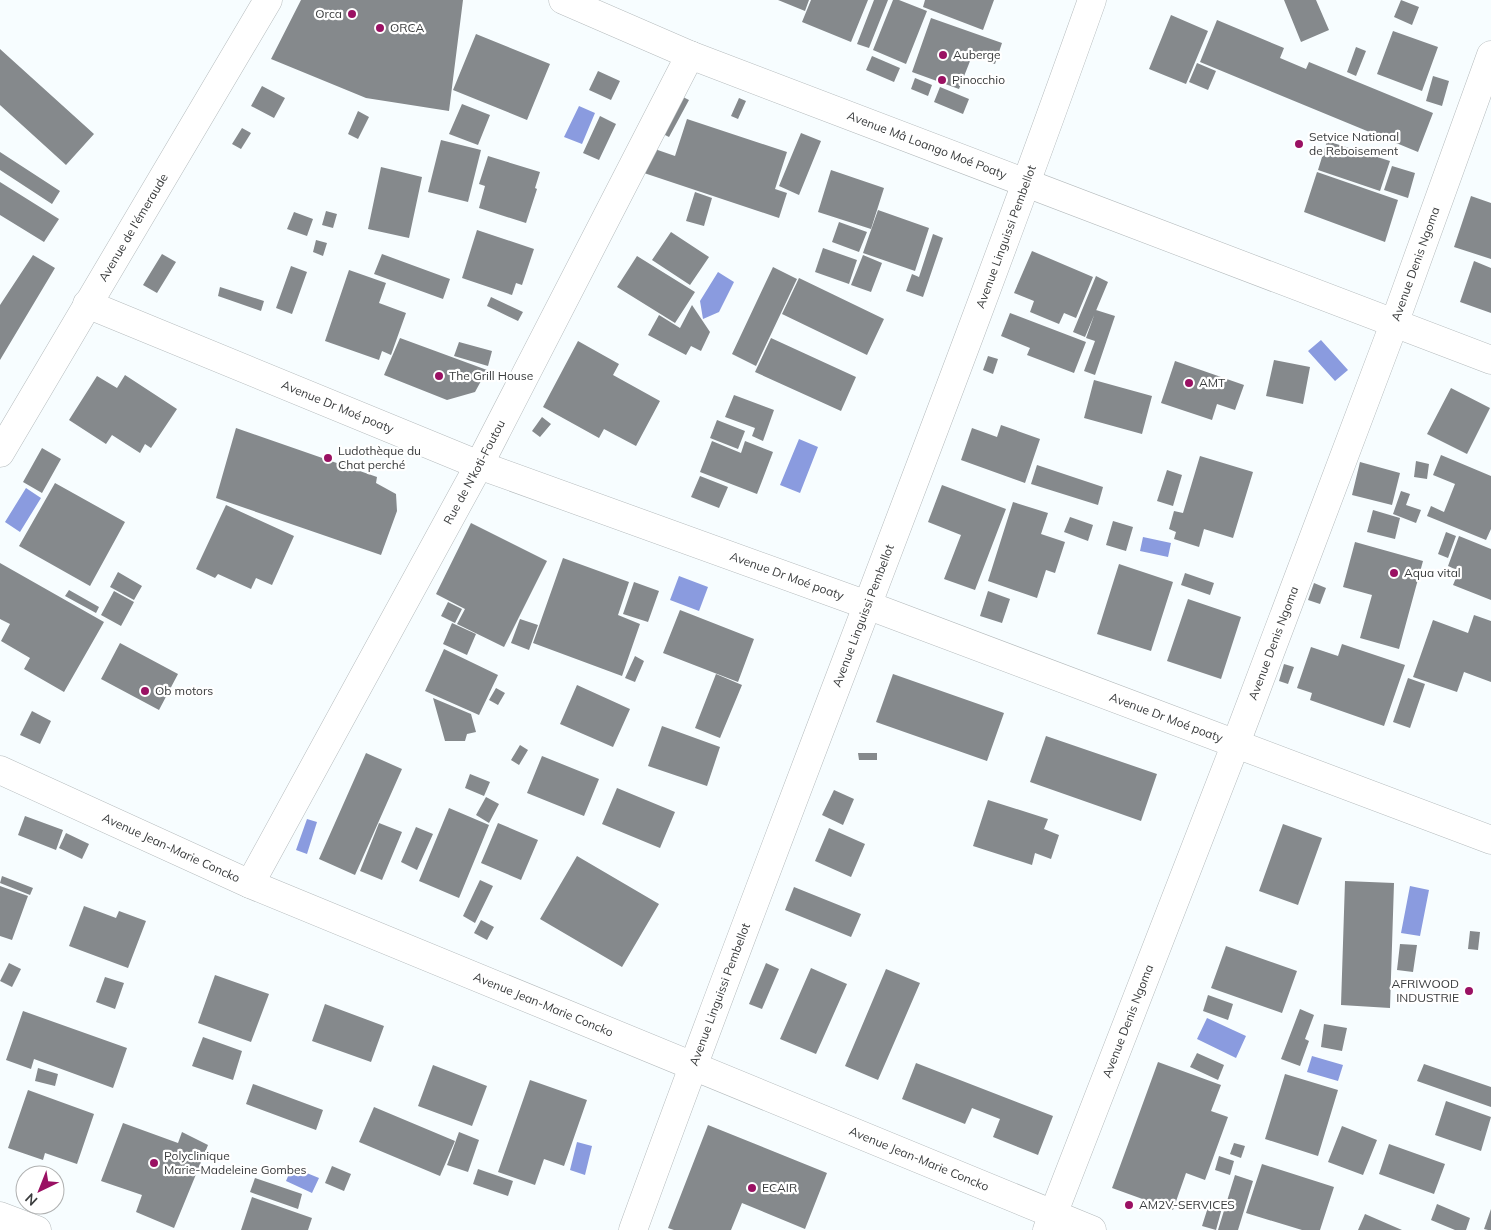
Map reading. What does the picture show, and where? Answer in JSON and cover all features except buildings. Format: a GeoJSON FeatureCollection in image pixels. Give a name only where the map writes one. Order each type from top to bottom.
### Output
{"type":"FeatureCollection","features":[{"type":"Feature","properties":{"kind":"street","name":"Avenue de l'émeraude"},"geometry":{"type":"LineString","coordinates":[[0,453],[10,413],[87,304],[268,0]]}},
{"type":"Feature","properties":{"kind":"street","name":"Avenue Mâ Loango Moé Poaty"},"geometry":{"type":"LineString","coordinates":[[563,0],[690,55],[1491,360]]}},
{"type":"Feature","properties":{"kind":"street","name":"Avenue Linguissi Pembellot"},"geometry":{"type":"LineString","coordinates":[[633,1230],[693,1066],[1027,184],[1092,0]]}},
{"type":"Feature","properties":{"kind":"street","name":"Rue de N'koti-Foutou"},"geometry":{"type":"LineString","coordinates":[[250,884],[479,466],[690,55]]}},
{"type":"Feature","properties":{"kind":"street","name":"Avenue Denis Ngoma"},"geometry":{"type":"LineString","coordinates":[[1050,1222],[1236,743],[1394,324],[1491,55]]}},
{"type":"Feature","properties":{"kind":"street","name":"Avenue Dr Moé poaty"},"geometry":{"type":"LineString","coordinates":[[87,304],[479,466],[867,606],[1491,840]]}},
{"type":"Feature","properties":{"kind":"street","name":"Avenue Jean-Marie Concko"},"geometry":{"type":"LineString","coordinates":[[0,770],[250,884],[693,1066],[1050,1222],[1092,1230]]}},
{"type":"Feature","properties":{"kind":"street"},"geometry":{"type":"LineString","coordinates":[[0,1216],[37,1230]]}},
{"type":"Feature","properties":{"kind":"water"},"geometry":{"type":"Polygon","coordinates":[[[579,106],[595,113],[582,144],[564,137],[579,106]]]}},
{"type":"Feature","properties":{"kind":"water"},"geometry":{"type":"Polygon","coordinates":[[[718,272],[734,282],[719,312],[703,319],[700,301],[718,272]]]}},
{"type":"Feature","properties":{"kind":"water"},"geometry":{"type":"Polygon","coordinates":[[[1321,340],[1348,370],[1335,381],[1308,351],[1321,340]]]}},
{"type":"Feature","properties":{"kind":"water"},"geometry":{"type":"Polygon","coordinates":[[[799,439],[818,447],[800,493],[780,485],[799,439]]]}},
{"type":"Feature","properties":{"kind":"water"},"geometry":{"type":"Polygon","coordinates":[[[26,488],[41,498],[20,532],[5,522],[26,488]]]}},
{"type":"Feature","properties":{"kind":"water"},"geometry":{"type":"Polygon","coordinates":[[[1143,537],[1171,543],[1168,557],[1140,551],[1143,537]]]}},
{"type":"Feature","properties":{"kind":"water"},"geometry":{"type":"Polygon","coordinates":[[[679,576],[708,587],[699,611],[670,600],[679,576]]]}},
{"type":"Feature","properties":{"kind":"water"},"geometry":{"type":"Polygon","coordinates":[[[307,819],[317,822],[307,854],[296,850],[307,819]]]}},
{"type":"Feature","properties":{"kind":"water"},"geometry":{"type":"Polygon","coordinates":[[[1410,886],[1429,890],[1420,936],[1401,933],[1410,886]]]}},
{"type":"Feature","properties":{"kind":"water"},"geometry":{"type":"Polygon","coordinates":[[[1207,1018],[1246,1036],[1236,1058],[1197,1039],[1207,1018]]]}},
{"type":"Feature","properties":{"kind":"water"},"geometry":{"type":"Polygon","coordinates":[[[1312,1056],[1343,1065],[1338,1081],[1307,1072],[1312,1056]]]}},
{"type":"Feature","properties":{"kind":"water"},"geometry":{"type":"Polygon","coordinates":[[[577,1142],[592,1146],[585,1175],[570,1170],[577,1142]]]}},
{"type":"Feature","properties":{"kind":"water"},"geometry":{"type":"Polygon","coordinates":[[[292,1167],[319,1178],[312,1193],[286,1181],[292,1167]]]}},
{"type":"Feature","properties":{"kind":"place","name":"Orca"},"geometry":{"type":"Point","coordinates":[352,14]}},
{"type":"Feature","properties":{"kind":"place","name":"ORCA"},"geometry":{"type":"Point","coordinates":[380,28]}},
{"type":"Feature","properties":{"kind":"place","name":"Auberge"},"geometry":{"type":"Point","coordinates":[943,55]}},
{"type":"Feature","properties":{"kind":"place","name":"Pinocchio"},"geometry":{"type":"Point","coordinates":[942,80]}},
{"type":"Feature","properties":{"kind":"place","name":"Setvice National de Reboisement"},"geometry":{"type":"Point","coordinates":[1299,144]}},
{"type":"Feature","properties":{"kind":"place","name":"The Grill House"},"geometry":{"type":"Point","coordinates":[439,376]}},
{"type":"Feature","properties":{"kind":"place","name":"AMT"},"geometry":{"type":"Point","coordinates":[1189,383]}},
{"type":"Feature","properties":{"kind":"place","name":"Ludothèque du Chat perché"},"geometry":{"type":"Point","coordinates":[328,458]}},
{"type":"Feature","properties":{"kind":"place","name":"Aqua vital"},"geometry":{"type":"Point","coordinates":[1394,573]}},
{"type":"Feature","properties":{"kind":"place","name":"Ob motors"},"geometry":{"type":"Point","coordinates":[145,691]}},
{"type":"Feature","properties":{"kind":"place","name":"AFRIWOOD INDUSTRIE"},"geometry":{"type":"Point","coordinates":[1469,991]}},
{"type":"Feature","properties":{"kind":"place","name":"Polyclinique Marie-Madeleine Gombes"},"geometry":{"type":"Point","coordinates":[154,1163]}},
{"type":"Feature","properties":{"kind":"place","name":"ECAIR"},"geometry":{"type":"Point","coordinates":[752,1188]}},
{"type":"Feature","properties":{"kind":"place","name":"AM2V-SERVICES"},"geometry":{"type":"Point","coordinates":[1129,1205]}}]}
